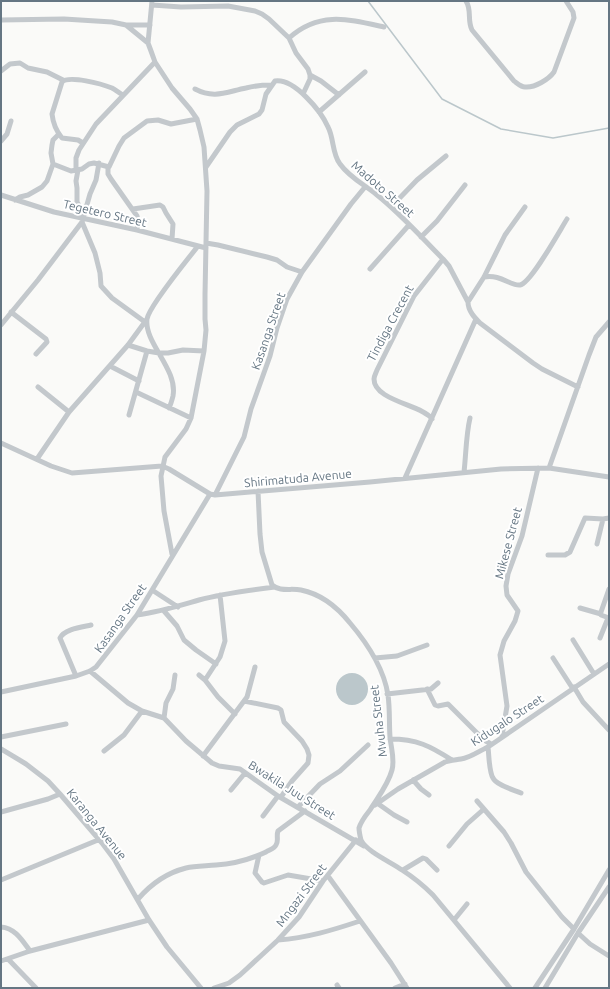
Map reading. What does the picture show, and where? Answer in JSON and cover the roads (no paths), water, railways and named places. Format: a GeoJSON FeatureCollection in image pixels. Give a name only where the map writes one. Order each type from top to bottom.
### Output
{"type":"FeatureCollection","features":[{"type":"Feature","properties":{"kind":"street"},"geometry":{"type":"LineString","coordinates":[[466,1],[470,8],[469,24],[472,30],[514,81],[520,86],[525,87],[538,84],[551,76],[554,72],[574,18],[573,12],[566,1]]}},
{"type":"Feature","properties":{"kind":"street"},"geometry":{"type":"LineString","coordinates":[[172,554],[163,504],[161,476],[165,457],[186,429],[191,418],[204,351],[206,330],[206,246],[208,191],[203,141],[196,119],[190,109],[172,88],[155,62],[148,43],[152,3],[181,7],[228,6],[254,11],[269,19],[289,38],[296,53],[304,62],[310,75],[310,79],[303,94]]}},
{"type":"Feature","properties":{"kind":"street"},"geometry":{"type":"LineString","coordinates":[[1,20],[70,19],[112,22],[126,25],[150,25]]}},
{"type":"Feature","properties":{"kind":"street"},"geometry":{"type":"LineString","coordinates":[[289,38],[304,26],[324,19],[338,19],[384,27]]}},
{"type":"Feature","properties":{"kind":"street"},"geometry":{"type":"LineString","coordinates":[[126,25],[148,43]]}},
{"type":"Feature","properties":{"kind":"street"},"geometry":{"type":"LineString","coordinates":[[155,62],[96,124],[83,143],[76,158],[76,181],[77,202],[95,253],[100,273],[101,286],[112,298],[146,320],[150,336],[168,370],[172,383],[174,395],[169,408]]}},
{"type":"Feature","properties":{"kind":"street"},"geometry":{"type":"LineString","coordinates":[[1,71],[10,64],[20,63],[32,69],[47,72],[63,80],[84,80],[112,88],[123,95]]}},
{"type":"Feature","properties":{"kind":"street"},"geometry":{"type":"LineString","coordinates":[[319,112],[365,72]]}},
{"type":"Feature","properties":{"kind":"street"},"geometry":{"type":"LineString","coordinates":[[310,75],[339,95]]}},
{"type":"Feature","properties":{"kind":"street"},"geometry":{"type":"LineString","coordinates":[[63,80],[60,84],[52,114],[58,134],[62,138],[78,140],[83,143]]}},
{"type":"Feature","properties":{"kind":"street","name":"Madoto Street"},"geometry":{"type":"LineString","coordinates":[[194,89],[201,92],[218,95],[248,87],[271,85],[275,81],[284,82],[303,94],[319,112],[328,127],[339,164],[365,187],[377,195],[444,259],[468,302]]}},
{"type":"Feature","properties":{"kind":"street"},"geometry":{"type":"LineString","coordinates":[[206,167],[230,132],[237,125],[259,114],[262,110],[266,94],[271,85]]}},
{"type":"Feature","properties":{"kind":"street"},"geometry":{"type":"LineString","coordinates":[[137,230],[137,216],[108,174],[108,168],[111,166],[118,146],[124,138],[147,121],[158,120],[171,124],[196,119]]}},
{"type":"Feature","properties":{"kind":"street"},"geometry":{"type":"LineString","coordinates":[[1,141],[7,134],[11,121]]}},
{"type":"Feature","properties":{"kind":"street"},"geometry":{"type":"LineString","coordinates":[[15,200],[42,187],[46,181],[53,164],[51,153],[53,140],[58,134]]}},
{"type":"Feature","properties":{"kind":"street"},"geometry":{"type":"LineString","coordinates":[[390,207],[417,180],[446,156]]}},
{"type":"Feature","properties":{"kind":"street"},"geometry":{"type":"LineString","coordinates":[[53,164],[71,170],[77,170],[90,164],[99,164],[108,168]]}},
{"type":"Feature","properties":{"kind":"street"},"geometry":{"type":"LineString","coordinates":[[1,326],[38,280],[83,218],[96,180],[99,164]]}},
{"type":"Feature","properties":{"kind":"street"},"geometry":{"type":"LineString","coordinates":[[421,237],[437,221],[465,185]]}},
{"type":"Feature","properties":{"kind":"street","name":"Kasanga Street"},"geometry":{"type":"LineString","coordinates":[[1,692],[90,672],[102,661],[109,649],[137,615],[172,554],[212,494],[244,437],[251,408],[270,356],[287,299],[302,272],[365,187]]}},
{"type":"Feature","properties":{"kind":"street","name":"Tegetero Street"},"geometry":{"type":"LineString","coordinates":[[1,195],[54,212],[137,230],[198,246],[218,245],[267,256],[302,272]]}},
{"type":"Feature","properties":{"kind":"street"},"geometry":{"type":"LineString","coordinates":[[133,209],[160,205],[164,207],[173,224],[172,239]]}},
{"type":"Feature","properties":{"kind":"street"},"geometry":{"type":"LineString","coordinates":[[525,207],[505,235],[484,277],[468,302],[469,309],[476,319],[494,334],[542,369],[578,387]]}},
{"type":"Feature","properties":{"kind":"street"},"geometry":{"type":"LineString","coordinates":[[484,277],[497,277],[520,285],[525,283],[544,257],[567,219]]}},
{"type":"Feature","properties":{"kind":"street"},"geometry":{"type":"LineString","coordinates":[[370,269],[409,225]]}},
{"type":"Feature","properties":{"kind":"street"},"geometry":{"type":"LineString","coordinates":[[37,459],[69,412],[128,345],[146,320],[159,298],[198,246]]}},
{"type":"Feature","properties":{"kind":"street","name":"Tindiga Crecent"},"geometry":{"type":"LineString","coordinates":[[432,419],[427,413],[394,400],[381,392],[375,384],[374,378],[414,296],[444,259]]}},
{"type":"Feature","properties":{"kind":"street"},"geometry":{"type":"LineString","coordinates":[[11,312],[46,339],[47,342],[36,354]]}},
{"type":"Feature","properties":{"kind":"street"},"geometry":{"type":"LineString","coordinates":[[405,478],[476,319]]}},
{"type":"Feature","properties":{"kind":"street"},"geometry":{"type":"LineString","coordinates":[[549,468],[596,337],[609,322]]}},
{"type":"Feature","properties":{"kind":"street"},"geometry":{"type":"LineString","coordinates":[[128,345],[147,351],[160,353],[183,350],[204,351]]}},
{"type":"Feature","properties":{"kind":"street"},"geometry":{"type":"LineString","coordinates":[[129,415],[147,351]]}},
{"type":"Feature","properties":{"kind":"street"},"geometry":{"type":"LineString","coordinates":[[110,366],[139,381]]}},
{"type":"Feature","properties":{"kind":"street"},"geometry":{"type":"LineString","coordinates":[[38,387],[69,412]]}},
{"type":"Feature","properties":{"kind":"street"},"geometry":{"type":"LineString","coordinates":[[136,392],[191,418]]}},
{"type":"Feature","properties":{"kind":"street"},"geometry":{"type":"LineString","coordinates":[[464,472],[470,418]]}},
{"type":"Feature","properties":{"kind":"street"},"geometry":{"type":"LineString","coordinates":[[1,443],[63,471],[72,473],[162,466],[212,494]]}},
{"type":"Feature","properties":{"kind":"street","name":"Mikese Street"},"geometry":{"type":"LineString","coordinates":[[502,736],[507,706],[500,655],[504,641],[515,621],[518,611],[507,594],[506,586],[508,574],[522,536],[538,468]]}},
{"type":"Feature","properties":{"kind":"street","name":"Shirimatuda Avenue"},"geometry":{"type":"LineString","coordinates":[[212,494],[501,469],[549,468],[609,477]]}},
{"type":"Feature","properties":{"kind":"street"},"geometry":{"type":"LineString","coordinates":[[258,491],[262,552],[272,585],[275,587]]}},
{"type":"Feature","properties":{"kind":"street"},"geometry":{"type":"LineString","coordinates":[[548,555],[565,556],[570,552],[585,518],[609,518]]}},
{"type":"Feature","properties":{"kind":"street"},"geometry":{"type":"LineString","coordinates":[[597,544],[603,519]]}},
{"type":"Feature","properties":{"kind":"street","name":"Mvuha Street"},"geometry":{"type":"LineString","coordinates":[[137,615],[164,611],[200,600],[239,591],[275,587],[279,589],[301,590],[314,594],[339,610],[352,624],[375,658],[383,676],[388,694],[390,739],[393,762],[392,770],[389,780],[362,820],[359,828],[360,835]]}},
{"type":"Feature","properties":{"kind":"street"},"geometry":{"type":"LineString","coordinates":[[601,614],[609,589]]}},
{"type":"Feature","properties":{"kind":"street"},"geometry":{"type":"LineString","coordinates":[[152,590],[178,607]]}},
{"type":"Feature","properties":{"kind":"street"},"geometry":{"type":"LineString","coordinates":[[205,680],[216,664],[223,650],[225,641],[220,596]]}},
{"type":"Feature","properties":{"kind":"street"},"geometry":{"type":"LineString","coordinates":[[580,608],[609,618],[600,638]]}},
{"type":"Feature","properties":{"kind":"street"},"geometry":{"type":"LineString","coordinates":[[164,611],[177,626],[184,640],[216,664]]}},
{"type":"Feature","properties":{"kind":"street"},"geometry":{"type":"LineString","coordinates":[[76,676],[60,638],[63,633],[91,625]]}},
{"type":"Feature","properties":{"kind":"street"},"geometry":{"type":"LineString","coordinates":[[573,640],[594,674]]}},
{"type":"Feature","properties":{"kind":"street"},"geometry":{"type":"LineString","coordinates":[[375,658],[397,656],[427,645]]}},
{"type":"Feature","properties":{"kind":"street"},"geometry":{"type":"LineString","coordinates":[[552,658],[583,702],[609,730]]}},
{"type":"Feature","properties":{"kind":"street","name":"Kidugalo Street"},"geometry":{"type":"LineString","coordinates":[[371,808],[413,780],[452,760],[469,757],[490,746],[502,736],[609,664]]}},
{"type":"Feature","properties":{"kind":"street"},"geometry":{"type":"LineString","coordinates":[[203,756],[247,697],[255,667]]}},
{"type":"Feature","properties":{"kind":"street","name":"Bwakila Juu Street"},"geometry":{"type":"LineString","coordinates":[[90,672],[128,703],[142,711],[164,718],[186,742],[203,756],[219,766],[240,770],[279,797],[367,848]]}},
{"type":"Feature","properties":{"kind":"street"},"geometry":{"type":"LineString","coordinates":[[164,718],[166,703],[173,689],[175,675]]}},
{"type":"Feature","properties":{"kind":"street"},"geometry":{"type":"LineString","coordinates":[[199,675],[234,714]]}},
{"type":"Feature","properties":{"kind":"street"},"geometry":{"type":"LineString","coordinates":[[388,694],[427,689],[435,687],[438,683]]}},
{"type":"Feature","properties":{"kind":"street"},"geometry":{"type":"LineString","coordinates":[[427,689],[435,705],[438,706],[448,704],[490,746],[491,773],[493,779],[521,793]]}},
{"type":"Feature","properties":{"kind":"street"},"geometry":{"type":"LineString","coordinates":[[244,701],[278,708],[281,710],[284,722],[307,749],[309,755],[308,763],[263,816]]}},
{"type":"Feature","properties":{"kind":"street"},"geometry":{"type":"LineString","coordinates":[[104,751],[124,735],[142,711]]}},
{"type":"Feature","properties":{"kind":"street"},"geometry":{"type":"LineString","coordinates":[[1,737],[66,724]]}},
{"type":"Feature","properties":{"kind":"street"},"geometry":{"type":"LineString","coordinates":[[390,739],[404,739],[419,742],[437,750],[452,760]]}},
{"type":"Feature","properties":{"kind":"street"},"geometry":{"type":"LineString","coordinates":[[298,807],[320,784],[340,771],[368,745]]}},
{"type":"Feature","properties":{"kind":"street","name":"Karanga Avenue"},"geometry":{"type":"LineString","coordinates":[[1,748],[37,772],[60,794],[114,859],[149,920],[167,947],[201,988]]}},
{"type":"Feature","properties":{"kind":"street"},"geometry":{"type":"LineString","coordinates":[[231,790],[245,773]]}},
{"type":"Feature","properties":{"kind":"street"},"geometry":{"type":"LineString","coordinates":[[413,780],[429,795]]}},
{"type":"Feature","properties":{"kind":"street"},"geometry":{"type":"LineString","coordinates":[[1,812],[48,799],[60,794]]}},
{"type":"Feature","properties":{"kind":"street"},"geometry":{"type":"LineString","coordinates":[[478,801],[504,832],[526,872],[562,917],[574,929]]}},
{"type":"Feature","properties":{"kind":"street"},"geometry":{"type":"LineString","coordinates":[[377,803],[407,822]]}},
{"type":"Feature","properties":{"kind":"street"},"geometry":{"type":"LineString","coordinates":[[449,846],[466,824],[484,809]]}},
{"type":"Feature","properties":{"kind":"street"},"geometry":{"type":"LineString","coordinates":[[138,899],[153,884],[168,875],[195,867],[234,863],[259,855],[275,847],[277,844],[278,831],[305,811]]}},
{"type":"Feature","properties":{"kind":"street"},"geometry":{"type":"LineString","coordinates":[[360,835],[362,842],[367,848],[403,870],[423,885],[510,988]]}},
{"type":"Feature","properties":{"kind":"street","name":"Mngazi Street"},"geometry":{"type":"LineString","coordinates":[[214,988],[229,983],[240,975],[278,940],[299,917],[324,881],[360,835]]}},
{"type":"Feature","properties":{"kind":"street"},"geometry":{"type":"LineString","coordinates":[[1,880],[98,840]]}},
{"type":"Feature","properties":{"kind":"street"},"geometry":{"type":"LineString","coordinates":[[259,855],[255,873],[264,883],[288,875],[324,881]]}},
{"type":"Feature","properties":{"kind":"street"},"geometry":{"type":"LineString","coordinates":[[403,870],[422,858],[426,859],[437,870]]}},
{"type":"Feature","properties":{"kind":"street"},"geometry":{"type":"LineString","coordinates":[[535,988],[574,929],[609,870]]}},
{"type":"Feature","properties":{"kind":"street"},"geometry":{"type":"LineString","coordinates":[[328,876],[406,986],[395,988]]}},
{"type":"Feature","properties":{"kind":"street"},"geometry":{"type":"LineString","coordinates":[[545,988],[578,933],[609,887]]}},
{"type":"Feature","properties":{"kind":"street"},"geometry":{"type":"LineString","coordinates":[[454,920],[467,904]]}},
{"type":"Feature","properties":{"kind":"street"},"geometry":{"type":"LineString","coordinates":[[1,961],[30,951],[149,920]]}},
{"type":"Feature","properties":{"kind":"street"},"geometry":{"type":"LineString","coordinates":[[278,940],[301,938],[320,934],[360,921]]}},
{"type":"Feature","properties":{"kind":"street"},"geometry":{"type":"LineString","coordinates":[[1,927],[8,927],[30,951]]}},
{"type":"Feature","properties":{"kind":"street"},"geometry":{"type":"LineString","coordinates":[[578,933],[590,944],[609,956]]}},
{"type":"Feature","properties":{"kind":"street"},"geometry":{"type":"LineString","coordinates":[[8,959],[36,988]]}},
{"type":"Feature","properties":{"kind":"waterway"},"geometry":{"type":"LineString","coordinates":[[368,1],[442,99],[501,129],[553,138],[609,128]]}}]}
